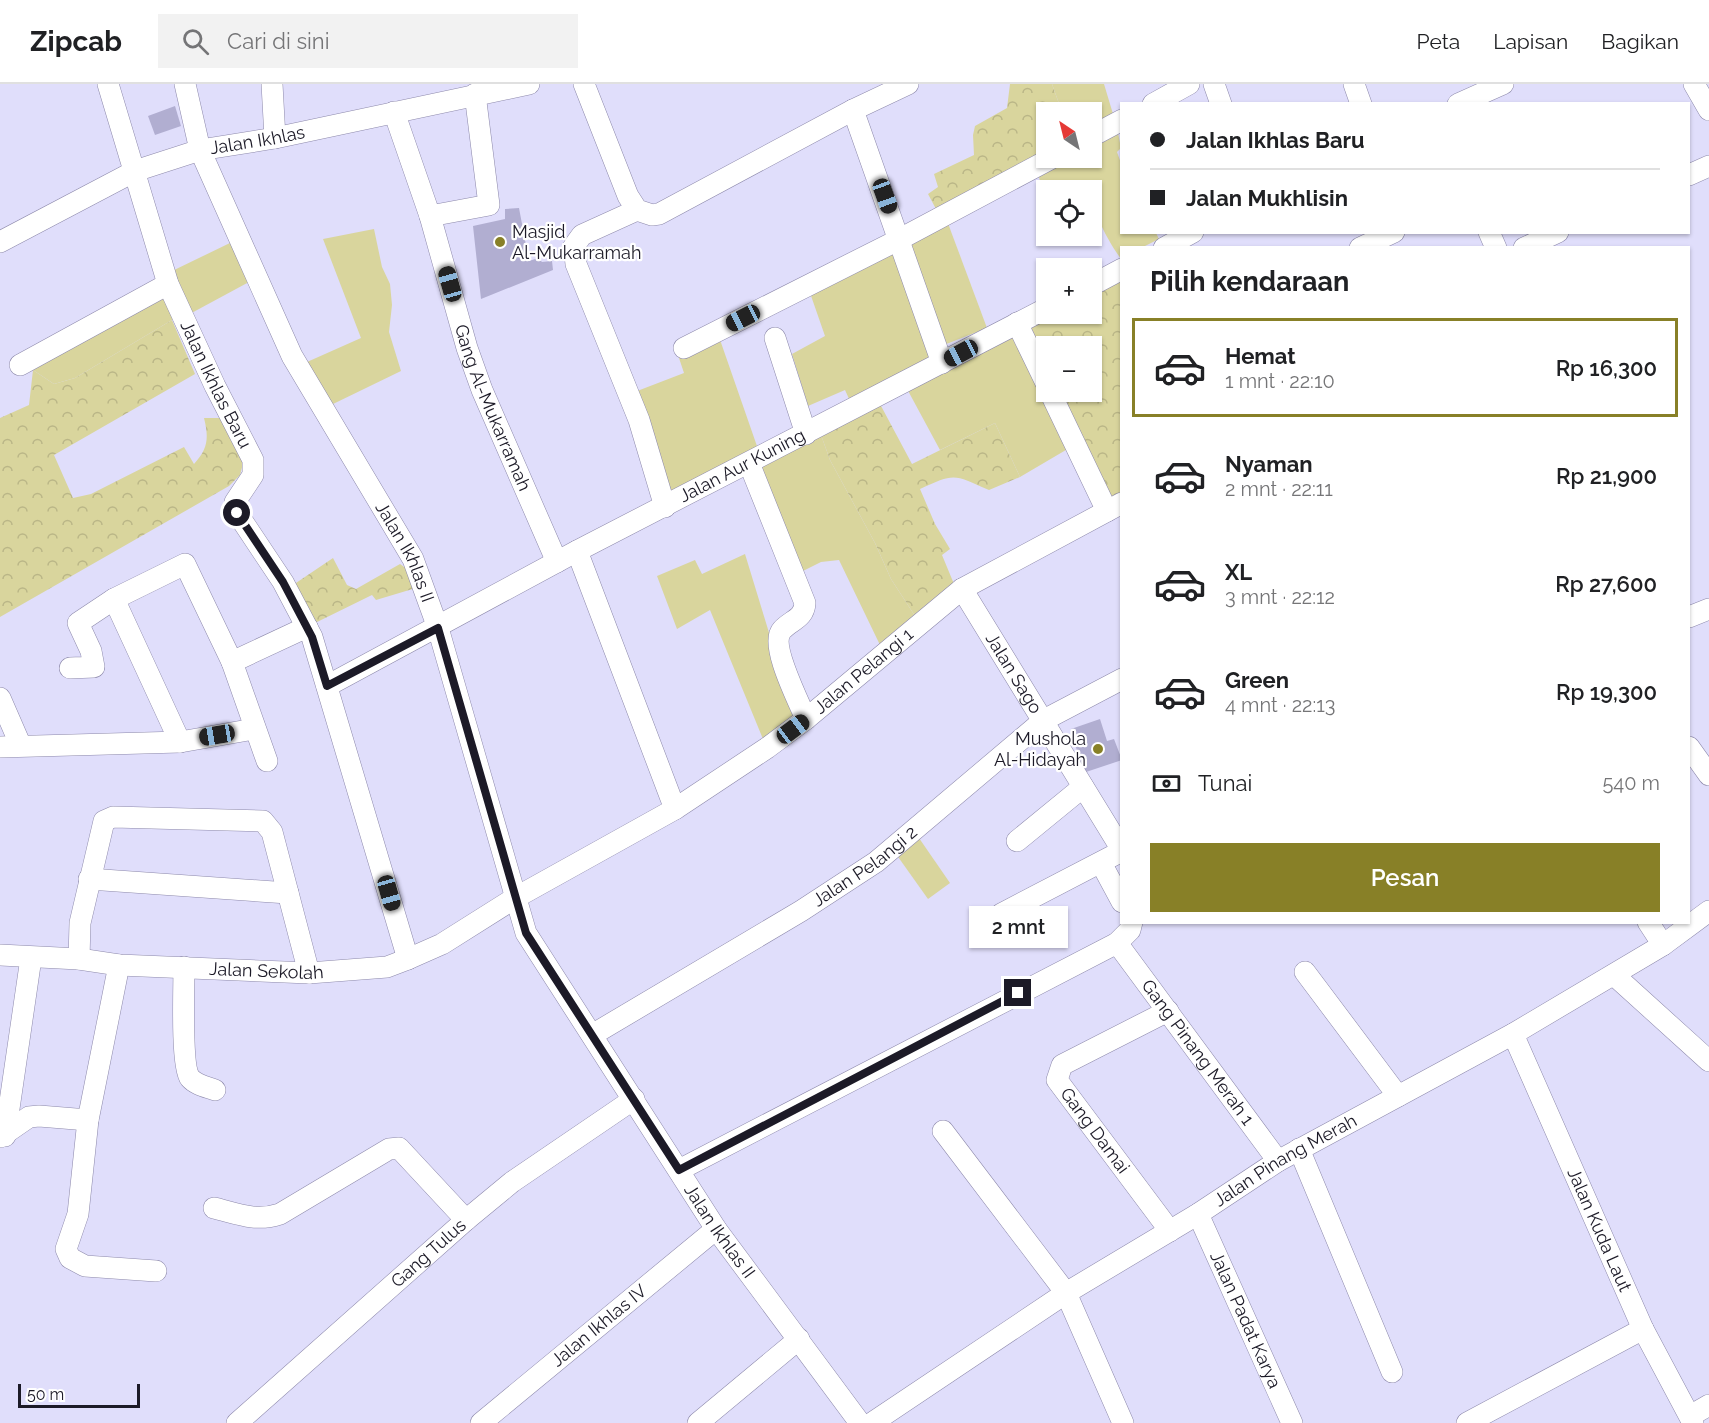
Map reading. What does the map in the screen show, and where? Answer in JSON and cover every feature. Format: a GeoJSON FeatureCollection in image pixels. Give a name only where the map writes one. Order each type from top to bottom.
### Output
{"type":"FeatureCollection","features":[{"type":"Feature","properties":{"kind":"street","name":"Jalan Ikhlas Baru"},"geometry":{"type":"LineString","coordinates":[[108,84],[135,171],[144,211],[168,284],[215,386],[253,460],[253,475],[235,502],[237,513],[283,582],[307,627],[327,686],[408,959]]}},
{"type":"Feature","properties":{"kind":"street","name":"Jalan Ikhlas II"},"geometry":{"type":"LineString","coordinates":[[185,84],[200,150],[292,356],[413,559],[438,628],[526,933],[716,1229],[860,1423]]}},
{"type":"Feature","properties":{"kind":"street"},"geometry":{"type":"LineString","coordinates":[[272,84],[275,138]]}},
{"type":"Feature","properties":{"kind":"street","name":"Jalan Ikhlas"},"geometry":{"type":"LineString","coordinates":[[0,242],[135,171],[200,150],[275,138],[529,84]]}},
{"type":"Feature","properties":{"kind":"street"},"geometry":{"type":"LineString","coordinates":[[584,84],[628,196],[637,210],[652,215],[659,214],[853,110],[908,84]]}},
{"type":"Feature","properties":{"kind":"street"},"geometry":{"type":"LineString","coordinates":[[1157,102],[1189,84]]}},
{"type":"Feature","properties":{"kind":"street"},"geometry":{"type":"LineString","coordinates":[[1214,84],[1220,102]]}},
{"type":"Feature","properties":{"kind":"street"},"geometry":{"type":"LineString","coordinates":[[1354,84],[1360,102]]}},
{"type":"Feature","properties":{"kind":"street"},"geometry":{"type":"LineString","coordinates":[[1462,102],[1503,84]]}},
{"type":"Feature","properties":{"kind":"street"},"geometry":{"type":"LineString","coordinates":[[1694,84],[1709,110]]}},
{"type":"Feature","properties":{"kind":"street"},"geometry":{"type":"LineString","coordinates":[[430,216],[489,205],[475,94]]}},
{"type":"Feature","properties":{"kind":"street"},"geometry":{"type":"LineString","coordinates":[[853,110],[942,363]]}},
{"type":"Feature","properties":{"kind":"street","name":"Gang Al-Mukarramah"},"geometry":{"type":"LineString","coordinates":[[394,112],[430,216],[467,348],[482,390],[557,562]]}},
{"type":"Feature","properties":{"kind":"street"},"geometry":{"type":"LineString","coordinates":[[1102,131],[1120,121]]}},
{"type":"Feature","properties":{"kind":"street"},"geometry":{"type":"LineString","coordinates":[[1690,175],[1709,166]]}},
{"type":"Feature","properties":{"kind":"street"},"geometry":{"type":"LineString","coordinates":[[684,348],[900,239],[1036,167]]}},
{"type":"Feature","properties":{"kind":"street"},"geometry":{"type":"LineString","coordinates":[[637,210],[582,235],[574,246],[576,264],[639,420],[665,507]]}},
{"type":"Feature","properties":{"kind":"street"},"geometry":{"type":"LineString","coordinates":[[1168,246],[1189,234]]}},
{"type":"Feature","properties":{"kind":"street"},"geometry":{"type":"LineString","coordinates":[[1364,246],[1390,234]]}},
{"type":"Feature","properties":{"kind":"street"},"geometry":{"type":"LineString","coordinates":[[1528,246],[1554,234]]}},
{"type":"Feature","properties":{"kind":"street"},"geometry":{"type":"LineString","coordinates":[[1102,280],[1120,270]]}},
{"type":"Feature","properties":{"kind":"street"},"geometry":{"type":"LineString","coordinates":[[20,365],[168,284]]}},
{"type":"Feature","properties":{"kind":"street","name":"Jalan Aur Kuning"},"geometry":{"type":"LineString","coordinates":[[327,686],[577,551],[1036,314]]}},
{"type":"Feature","properties":{"kind":"street"},"geometry":{"type":"LineString","coordinates":[[1017,323],[1036,362]]}},
{"type":"Feature","properties":{"kind":"street"},"geometry":{"type":"LineString","coordinates":[[775,338],[806,434]]}},
{"type":"Feature","properties":{"kind":"street"},"geometry":{"type":"LineString","coordinates":[[1056,402],[1114,507]]}},
{"type":"Feature","properties":{"kind":"street"},"geometry":{"type":"LineString","coordinates":[[749,463],[804,603],[802,615],[782,630],[777,644],[806,719]]}},
{"type":"Feature","properties":{"kind":"street","name":"Jalan Pelangi 1"},"geometry":{"type":"LineString","coordinates":[[515,898],[675,809],[767,748],[806,719],[962,589],[1114,507]]}},
{"type":"Feature","properties":{"kind":"street"},"geometry":{"type":"LineString","coordinates":[[577,551],[675,809]]}},
{"type":"Feature","properties":{"kind":"street"},"geometry":{"type":"LineString","coordinates":[[70,668],[94,667],[91,651],[78,623],[114,599],[185,564],[232,662],[267,761]]}},
{"type":"Feature","properties":{"kind":"street","name":"Jalan Sago"},"geometry":{"type":"LineString","coordinates":[[962,589],[1120,847]]}},
{"type":"Feature","properties":{"kind":"street"},"geometry":{"type":"LineString","coordinates":[[114,599],[180,742]]}},
{"type":"Feature","properties":{"kind":"street"},"geometry":{"type":"LineString","coordinates":[[1690,617],[1709,609]]}},
{"type":"Feature","properties":{"kind":"street"},"geometry":{"type":"LineString","coordinates":[[232,662],[307,627]]}},
{"type":"Feature","properties":{"kind":"street","name":"Jalan Pelangi 2"},"geometry":{"type":"LineString","coordinates":[[592,1035],[801,911],[876,862],[1044,720],[1120,680]]}},
{"type":"Feature","properties":{"kind":"street"},"geometry":{"type":"LineString","coordinates":[[0,698],[10,745],[180,742],[254,729]]}},
{"type":"Feature","properties":{"kind":"street"},"geometry":{"type":"LineString","coordinates":[[1690,748],[1709,775]]}},
{"type":"Feature","properties":{"kind":"street"},"geometry":{"type":"LineString","coordinates":[[1017,841],[1083,787]]}},
{"type":"Feature","properties":{"kind":"street"},"geometry":{"type":"LineString","coordinates":[[79,959],[80,923],[100,829],[104,821],[113,817],[263,821],[272,832],[309,973]]}},
{"type":"Feature","properties":{"kind":"street"},"geometry":{"type":"LineString","coordinates":[[1001,914],[1120,851]]}},
{"type":"Feature","properties":{"kind":"street"},"geometry":{"type":"LineString","coordinates":[[1101,863],[1120,899]]}},
{"type":"Feature","properties":{"kind":"street"},"geometry":{"type":"LineString","coordinates":[[89,879],[288,893]]}},
{"type":"Feature","properties":{"kind":"street","name":"Jalan Sekolah"},"geometry":{"type":"LineString","coordinates":[[0,955],[79,959],[119,965],[309,973],[387,966],[442,944],[515,898]]}},
{"type":"Feature","properties":{"kind":"street","name":"Jalan Pinang Merah"},"geometry":{"type":"LineString","coordinates":[[872,1423],[1066,1293],[1198,1214],[1278,1161],[1513,1034],[1663,945],[1709,911]]}},
{"type":"Feature","properties":{"kind":"street"},"geometry":{"type":"LineString","coordinates":[[679,1170],[1117,943],[1130,930],[1132,924]]}},
{"type":"Feature","properties":{"kind":"street"},"geometry":{"type":"LineString","coordinates":[[1649,924],[1663,945]]}},
{"type":"Feature","properties":{"kind":"street","name":"Gang Pinang Merah 1"},"geometry":{"type":"LineString","coordinates":[[1117,943],[1278,1161]]}},
{"type":"Feature","properties":{"kind":"street"},"geometry":{"type":"LineString","coordinates":[[3,1136],[31,958]]}},
{"type":"Feature","properties":{"kind":"street"},"geometry":{"type":"LineString","coordinates":[[119,965],[88,1120],[80,1203],[66,1249],[70,1258],[86,1266],[156,1270]]}},
{"type":"Feature","properties":{"kind":"street"},"geometry":{"type":"LineString","coordinates":[[184,967],[185,1059],[188,1074],[197,1084],[215,1090]]}},
{"type":"Feature","properties":{"kind":"street"},"geometry":{"type":"LineString","coordinates":[[1305,972],[1398,1096]]}},
{"type":"Feature","properties":{"kind":"street"},"geometry":{"type":"LineString","coordinates":[[1614,975],[1709,1061]]}},
{"type":"Feature","properties":{"kind":"street","name":"Gang Damai"},"geometry":{"type":"LineString","coordinates":[[1168,1011],[1062,1065],[1057,1080],[1170,1231]]}},
{"type":"Feature","properties":{"kind":"street","name":"Jalan Kuda Laut"},"geometry":{"type":"LineString","coordinates":[[1513,1034],[1644,1329],[1691,1420]]}},
{"type":"Feature","properties":{"kind":"street","name":"Gang Tulus"},"geometry":{"type":"LineString","coordinates":[[237,1423],[512,1182],[634,1099]]}},
{"type":"Feature","properties":{"kind":"street"},"geometry":{"type":"LineString","coordinates":[[3,1136],[26,1119],[39,1116],[88,1120]]}},
{"type":"Feature","properties":{"kind":"street"},"geometry":{"type":"LineString","coordinates":[[943,1131],[1066,1293],[1123,1423]]}},
{"type":"Feature","properties":{"kind":"street"},"geometry":{"type":"LineString","coordinates":[[214,1208],[254,1219],[280,1214],[389,1149],[399,1148],[466,1220]]}},
{"type":"Feature","properties":{"kind":"street"},"geometry":{"type":"LineString","coordinates":[[1299,1149],[1392,1372]]}},
{"type":"Feature","properties":{"kind":"street","name":"Jalan Padat Karya"},"geometry":{"type":"LineString","coordinates":[[1198,1214],[1292,1423]]}},
{"type":"Feature","properties":{"kind":"street","name":"Jalan Ikhlas IV"},"geometry":{"type":"LineString","coordinates":[[481,1423],[716,1229]]}},
{"type":"Feature","properties":{"kind":"street"},"geometry":{"type":"LineString","coordinates":[[1467,1423],[1644,1329]]}},
{"type":"Feature","properties":{"kind":"street"},"geometry":{"type":"LineString","coordinates":[[698,1423],[799,1339]]}},
{"type":"Feature","properties":{"kind":"street"},"geometry":{"type":"LineString","coordinates":[[1691,1420],[1709,1405]]}},
{"type":"Feature","properties":{"kind":"green space"},"geometry":{"type":"Polygon","coordinates":[[[1010,84],[1052,84],[1058,102],[1036,102],[1036,159],[936,209],[928,194],[938,187],[934,174],[974,155],[975,126],[1007,108],[1010,84]]]}},
{"type":"Feature","properties":{"kind":"green space"},"geometry":{"type":"Polygon","coordinates":[[[1052,84],[1104,84],[1113,114],[1102,121],[1102,102],[1058,102],[1052,84]]]}},
{"type":"Feature","properties":{"kind":"green space"},"geometry":{"type":"Polygon","coordinates":[[[1118,133],[1120,143],[1120,149],[1117,152],[1120,160],[1120,234],[1156,234],[1159,239],[1145,246],[1120,246],[1120,257],[1102,227],[1102,180],[1040,180],[1038,173],[1049,168],[1102,168],[1102,141],[1118,133]]]}},
{"type":"Feature","properties":{"kind":"green space"},"geometry":{"type":"Polygon","coordinates":[[[946,218],[987,328],[944,345],[904,240],[946,218]]]}},
{"type":"Feature","properties":{"kind":"green space"},"geometry":{"type":"Polygon","coordinates":[[[374,229],[382,267],[390,284],[392,305],[389,332],[401,371],[331,405],[307,362],[361,338],[323,239],[374,229]]]}},
{"type":"Feature","properties":{"kind":"green space"},"geometry":{"type":"Polygon","coordinates":[[[232,242],[249,282],[186,316],[168,273],[232,242]]]}},
{"type":"Feature","properties":{"kind":"green space"},"geometry":{"type":"Polygon","coordinates":[[[894,246],[933,356],[850,401],[845,390],[808,406],[792,354],[825,336],[809,290],[894,246]]]}},
{"type":"Feature","properties":{"kind":"green space"},"geometry":{"type":"Polygon","coordinates":[[[1120,276],[1120,496],[1110,501],[1061,402],[1102,402],[1102,336],[1036,336],[1036,350],[1025,327],[1036,321],[1036,324],[1102,324],[1102,286],[1120,276]]]}},
{"type":"Feature","properties":{"kind":"green space"},"geometry":{"type":"Polygon","coordinates":[[[162,295],[177,316],[75,378],[54,384],[33,370],[162,295]]]}},
{"type":"Feature","properties":{"kind":"green space"},"geometry":{"type":"Polygon","coordinates":[[[172,320],[195,374],[54,455],[73,498],[91,494],[184,447],[194,464],[205,448],[207,432],[204,418],[220,418],[244,460],[240,475],[229,486],[0,617],[0,418],[29,405],[33,370],[54,384],[75,378],[172,320]]]}},
{"type":"Feature","properties":{"kind":"green space"},"geometry":{"type":"Polygon","coordinates":[[[1013,332],[1036,378],[1036,402],[1048,402],[1071,447],[1020,477],[995,423],[940,450],[906,387],[1013,332]]]}},
{"type":"Feature","properties":{"kind":"green space"},"geometry":{"type":"Polygon","coordinates":[[[718,334],[758,449],[668,498],[632,393],[684,373],[678,355],[718,334]]]}},
{"type":"Feature","properties":{"kind":"green space"},"geometry":{"type":"Polygon","coordinates":[[[880,404],[912,464],[995,423],[1020,477],[989,490],[969,481],[955,478],[941,480],[920,489],[935,524],[950,549],[942,555],[954,584],[917,619],[891,579],[875,543],[830,460],[821,435],[880,404]]]}},
{"type":"Feature","properties":{"kind":"green space"},"geometry":{"type":"Polygon","coordinates":[[[821,435],[830,460],[875,543],[891,579],[917,619],[880,645],[839,560],[821,562],[799,573],[759,469],[821,435]]]}},
{"type":"Feature","properties":{"kind":"green space"},"geometry":{"type":"Polygon","coordinates":[[[745,554],[778,662],[799,716],[765,744],[710,610],[677,629],[657,576],[695,560],[702,574],[745,554]]]}},
{"type":"Feature","properties":{"kind":"green space"},"geometry":{"type":"Polygon","coordinates":[[[333,558],[347,585],[356,589],[400,564],[407,569],[416,588],[376,600],[372,595],[313,624],[293,585],[333,558]]]}},
{"type":"Feature","properties":{"kind":"green space"},"geometry":{"type":"Polygon","coordinates":[[[919,838],[950,883],[928,899],[896,854],[919,838]]]}},
{"type":"Feature","properties":{"kind":"building"},"geometry":{"type":"Polygon","coordinates":[[[175,106],[181,126],[155,135],[148,116],[175,106]]]}},
{"type":"Feature","properties":{"kind":"building","name":"Masjid Al-Mukarramah"},"geometry":{"type":"Polygon","coordinates":[[[519,208],[529,261],[538,258],[542,262],[552,261],[553,270],[481,299],[473,226],[505,219],[505,209],[519,208]]]}},
{"type":"Feature","properties":{"kind":"building","name":"Mushola Al-Hidayah"},"geometry":{"type":"Polygon","coordinates":[[[1100,719],[1107,741],[1114,739],[1120,761],[1083,773],[1071,729],[1100,719]]]}},
{"type":"Feature","properties":{"kind":"place","name":"Masjid Al-Mukarramah"},"geometry":{"type":"Point","coordinates":[500,242]}},
{"type":"Feature","properties":{"kind":"place","name":"Mushola Al-Hidayah"},"geometry":{"type":"Point","coordinates":[1098,749]}},
{"type":"Feature","properties":{"kind":"route"},"geometry":{"type":"LineString","coordinates":[[237,513],[283,582],[312,637],[327,686],[438,628],[519,916],[526,933],[679,1170],[1018,993]]}}]}
